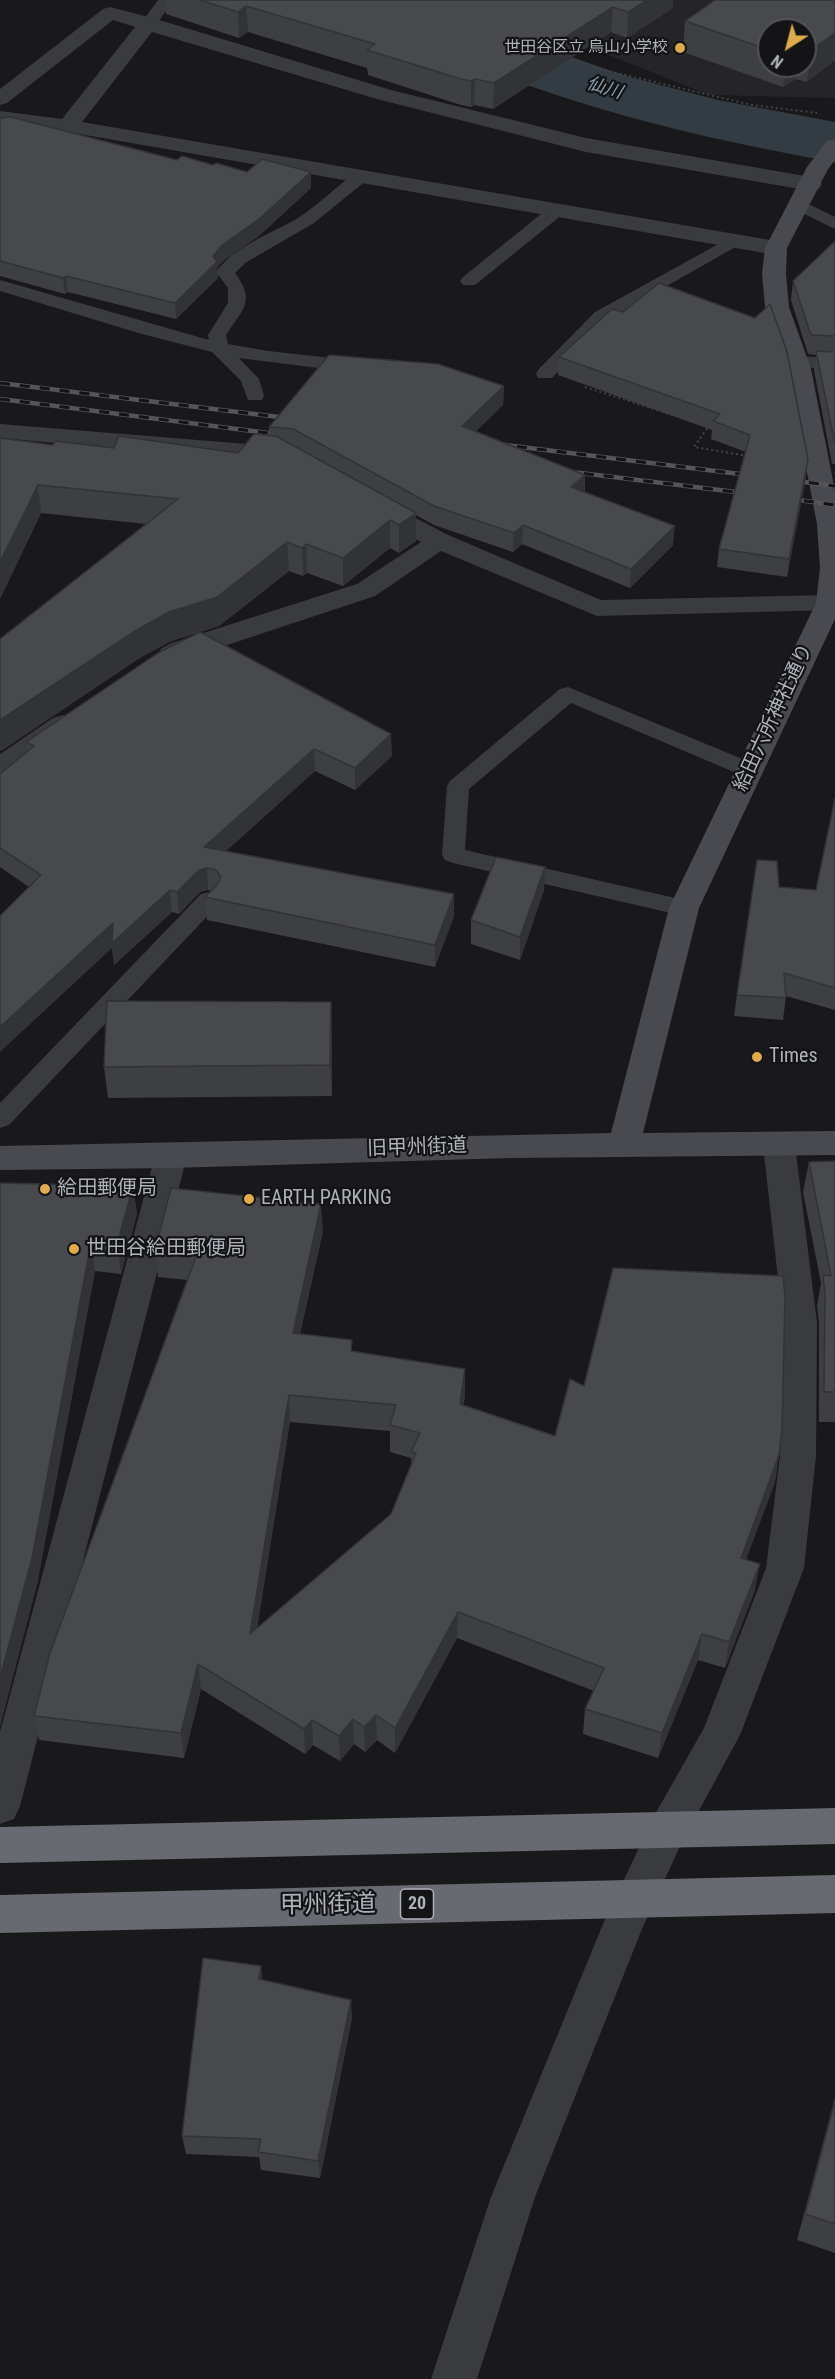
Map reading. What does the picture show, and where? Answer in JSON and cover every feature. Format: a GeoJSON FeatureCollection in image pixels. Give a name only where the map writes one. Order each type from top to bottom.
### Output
{"type":"FeatureCollection","features":[{"type":"Feature","properties":{"kind":"highway"},"geometry":{"type":"LineString","coordinates":[[0,1845],[835,1826]]}},
{"type":"Feature","properties":{"kind":"highway","name":"甲州街道"},"geometry":{"type":"LineString","coordinates":[[0,1914],[835,1894]]}},
{"type":"Feature","properties":{"kind":"street"},"geometry":{"type":"LineString","coordinates":[[0,99],[110,13],[384,95],[575,142],[805,194]]}},
{"type":"Feature","properties":{"kind":"street"},"geometry":{"type":"LineString","coordinates":[[68,126],[149,23]]}},
{"type":"Feature","properties":{"kind":"street"},"geometry":{"type":"LineString","coordinates":[[0,81],[24,81]]}},
{"type":"Feature","properties":{"kind":"street"},"geometry":{"type":"LineString","coordinates":[[0,117],[68,126],[776,248]]}},
{"type":"Feature","properties":{"kind":"street","name":"給田六所神社通り"},"geometry":{"type":"LineString","coordinates":[[624,1145],[684,908],[829,603],[833,568],[833,525],[816,468],[796,362],[777,308],[776,248],[818,167],[832,150]]}},
{"type":"Feature","properties":{"kind":"street"},"geometry":{"type":"LineString","coordinates":[[0,431],[284,455],[303,466]]}},
{"type":"Feature","properties":{"kind":"street"},"geometry":{"type":"LineString","coordinates":[[351,493],[439,541],[597,608],[829,603]]}},
{"type":"Feature","properties":{"kind":"street"},"geometry":{"type":"LineString","coordinates":[[149,667],[182,649],[366,590],[439,541]]}},
{"type":"Feature","properties":{"kind":"street"},"geometry":{"type":"LineString","coordinates":[[0,767],[80,714]]}},
{"type":"Feature","properties":{"kind":"street","name":"旧甲州街道"},"geometry":{"type":"LineString","coordinates":[[0,1158],[171,1156],[511,1146],[835,1143]]}},
{"type":"Feature","properties":{"kind":"street"},"geometry":{"type":"LineString","coordinates":[[454,2379],[513,2197],[633,1898],[668,1829],[721,1735],[785,1568],[798,1456],[800,1323],[779,1145]]}},
{"type":"Feature","properties":{"kind":"street"},"geometry":{"type":"LineString","coordinates":[[0,1806],[171,1156]]}},
{"type":"Feature","properties":{"kind":"lane"},"geometry":{"type":"LineString","coordinates":[[149,23],[166,0]]}},
{"type":"Feature","properties":{"kind":"lane"},"geometry":{"type":"LineString","coordinates":[[255,396],[250,379],[219,348],[217,335],[237,303],[237,288],[225,272],[239,259],[309,219],[361,176]]}},
{"type":"Feature","properties":{"kind":"lane"},"geometry":{"type":"LineString","coordinates":[[805,194],[835,224]]}},
{"type":"Feature","properties":{"kind":"lane"},"geometry":{"type":"LineString","coordinates":[[469,281],[557,210]]}},
{"type":"Feature","properties":{"kind":"lane"},"geometry":{"type":"LineString","coordinates":[[546,374],[602,316],[733,241]]}},
{"type":"Feature","properties":{"kind":"lane"},"geometry":{"type":"LineString","coordinates":[[0,285],[122,322],[219,348],[370,369]]}},
{"type":"Feature","properties":{"kind":"lane"},"geometry":{"type":"LineString","coordinates":[[796,362],[835,364]]}},
{"type":"Feature","properties":{"kind":"lane"},"geometry":{"type":"LineString","coordinates":[[684,908],[453,855],[458,786],[568,694],[749,770]]}},
{"type":"Feature","properties":{"kind":"lane"},"geometry":{"type":"LineString","coordinates":[[0,1119],[209,900]]}},
{"type":"Feature","properties":{"kind":"path"},"geometry":{"type":"LineString","coordinates":[[566,57],[587,66],[752,105],[823,113]]}},
{"type":"Feature","properties":{"kind":"path"},"geometry":{"type":"LineString","coordinates":[[546,374],[675,416]]}},
{"type":"Feature","properties":{"kind":"path"},"geometry":{"type":"LineString","coordinates":[[697,423],[708,427],[694,447],[816,468]]}},
{"type":"Feature","properties":{"kind":"shaded area","name":"世田谷区立 烏山小学校"},"geometry":{"type":"Polygon","coordinates":[[[471,0],[835,0],[835,98],[709,95],[471,0]]]}},
{"type":"Feature","properties":{"kind":"building"},"geometry":{"type":"Polygon","coordinates":[[[200,0],[647,0],[628,12],[613,7],[494,83],[461,79],[367,50],[375,44],[246,6],[238,12],[200,0]]]}},
{"type":"Feature","properties":{"kind":"building"},"geometry":{"type":"Polygon","coordinates":[[[715,0],[835,0],[835,33],[817,46],[817,18],[757,18],[757,46],[685,21],[715,0]]]}},
{"type":"Feature","properties":{"kind":"building"},"geometry":{"type":"Polygon","coordinates":[[[11,117],[177,160],[182,156],[247,172],[262,159],[311,172],[259,219],[222,245],[213,256],[217,262],[175,303],[66,276],[63,278],[0,261],[0,118],[11,117]]]}},
{"type":"Feature","properties":{"kind":"building"},"geometry":{"type":"Polygon","coordinates":[[[835,241],[835,336],[811,335],[793,281],[835,241]]]}},
{"type":"Feature","properties":{"kind":"building"},"geometry":{"type":"Polygon","coordinates":[[[659,283],[755,318],[770,304],[787,352],[808,459],[789,559],[719,549],[750,435],[713,421],[720,414],[559,357],[612,309],[623,312],[659,283]]]}},
{"type":"Feature","properties":{"kind":"building"},"geometry":{"type":"Polygon","coordinates":[[[816,351],[835,352],[835,444],[816,351]]]}},
{"type":"Feature","properties":{"kind":"building"},"geometry":{"type":"Polygon","coordinates":[[[329,355],[438,364],[504,386],[462,426],[585,475],[571,487],[675,526],[631,569],[523,525],[514,533],[434,506],[293,429],[269,427],[329,355]]]}},
{"type":"Feature","properties":{"kind":"building"},"geometry":{"type":"Polygon","coordinates":[[[254,434],[276,436],[416,513],[399,525],[390,520],[343,558],[306,544],[302,548],[287,542],[217,597],[169,612],[135,631],[0,720],[0,639],[178,499],[38,485],[0,562],[0,438],[53,445],[55,441],[114,448],[119,436],[238,453],[254,434]]]}},
{"type":"Feature","properties":{"kind":"building"},"geometry":{"type":"Polygon","coordinates":[[[200,632],[391,734],[355,768],[314,749],[204,847],[454,894],[435,945],[205,897],[217,885],[221,877],[216,870],[207,868],[199,870],[177,892],[170,890],[112,943],[113,923],[0,1027],[0,916],[41,875],[0,848],[0,774],[34,746],[26,742],[158,653],[200,632]]]}},
{"type":"Feature","properties":{"kind":"building"},"geometry":{"type":"Polygon","coordinates":[[[835,798],[835,988],[784,973],[786,998],[737,995],[757,860],[777,861],[779,887],[816,890],[835,798]]]}},
{"type":"Feature","properties":{"kind":"building"},"geometry":{"type":"Polygon","coordinates":[[[496,857],[545,867],[520,937],[471,920],[496,857]]]}},
{"type":"Feature","properties":{"kind":"building"},"geometry":{"type":"Polygon","coordinates":[[[107,1001],[331,1002],[330,1065],[104,1067],[107,1001]]]}},
{"type":"Feature","properties":{"kind":"building"},"geometry":{"type":"Polygon","coordinates":[[[835,1161],[835,1392],[824,1392],[825,1293],[823,1275],[831,1276],[809,1162],[835,1161]]]}},
{"type":"Feature","properties":{"kind":"building"},"geometry":{"type":"Polygon","coordinates":[[[0,1183],[133,1186],[117,1245],[91,1243],[32,1558],[0,1678],[0,1183]]]}},
{"type":"Feature","properties":{"kind":"building"},"geometry":{"type":"Polygon","coordinates":[[[171,1188],[321,1204],[293,1333],[352,1340],[351,1351],[465,1369],[460,1404],[555,1436],[570,1379],[584,1386],[613,1268],[783,1276],[785,1296],[782,1429],[779,1455],[741,1558],[760,1564],[729,1642],[702,1634],[662,1733],[585,1709],[604,1668],[458,1612],[395,1728],[376,1715],[364,1727],[353,1719],[339,1736],[312,1720],[304,1729],[198,1664],[181,1733],[34,1716],[50,1653],[197,1254],[155,1250],[171,1188]],[[289,1395],[250,1634],[391,1514],[416,1453],[411,1452],[420,1433],[390,1425],[396,1405],[289,1395]]]}},
{"type":"Feature","properties":{"kind":"building"},"geometry":{"type":"Polygon","coordinates":[[[203,1958],[261,1966],[259,1979],[351,2000],[318,2161],[258,2152],[261,2139],[182,2136],[203,1958]]]}},
{"type":"Feature","properties":{"kind":"building"},"geometry":{"type":"Polygon","coordinates":[[[835,2101],[835,2224],[805,2214],[835,2101]]]}},
{"type":"Feature","properties":{"kind":"waterway","name":"仙川"},"geometry":{"type":"LineString","coordinates":[[384,0],[437,27],[492,50],[604,90],[718,120],[835,142]]}},
{"type":"Feature","properties":{"kind":"railway"},"geometry":{"type":"LineString","coordinates":[[0,383],[295,419]]}},
{"type":"Feature","properties":{"kind":"railway"},"geometry":{"type":"LineString","coordinates":[[0,399],[284,435]]}},
{"type":"Feature","properties":{"kind":"railway"},"geometry":{"type":"LineString","coordinates":[[497,444],[756,476]]}},
{"type":"Feature","properties":{"kind":"railway"},"geometry":{"type":"LineString","coordinates":[[564,471],[752,494]]}},
{"type":"Feature","properties":{"kind":"railway"},"geometry":{"type":"LineString","coordinates":[[789,480],[835,486]]}},
{"type":"Feature","properties":{"kind":"railway"},"geometry":{"type":"LineString","coordinates":[[784,498],[835,505]]}},
{"type":"Feature","properties":{"kind":"place","name":"世田谷区立 烏山小学校"},"geometry":{"type":"Point","coordinates":[680,48]}},
{"type":"Feature","properties":{"kind":"place","name":"Times"},"geometry":{"type":"Point","coordinates":[757,1057]}},
{"type":"Feature","properties":{"kind":"place","name":"給田郵便局"},"geometry":{"type":"Point","coordinates":[45,1189]}},
{"type":"Feature","properties":{"kind":"place","name":"EARTH PARKING"},"geometry":{"type":"Point","coordinates":[249,1199]}},
{"type":"Feature","properties":{"kind":"place","name":"世田谷給田郵便局"},"geometry":{"type":"Point","coordinates":[74,1249]}}]}
